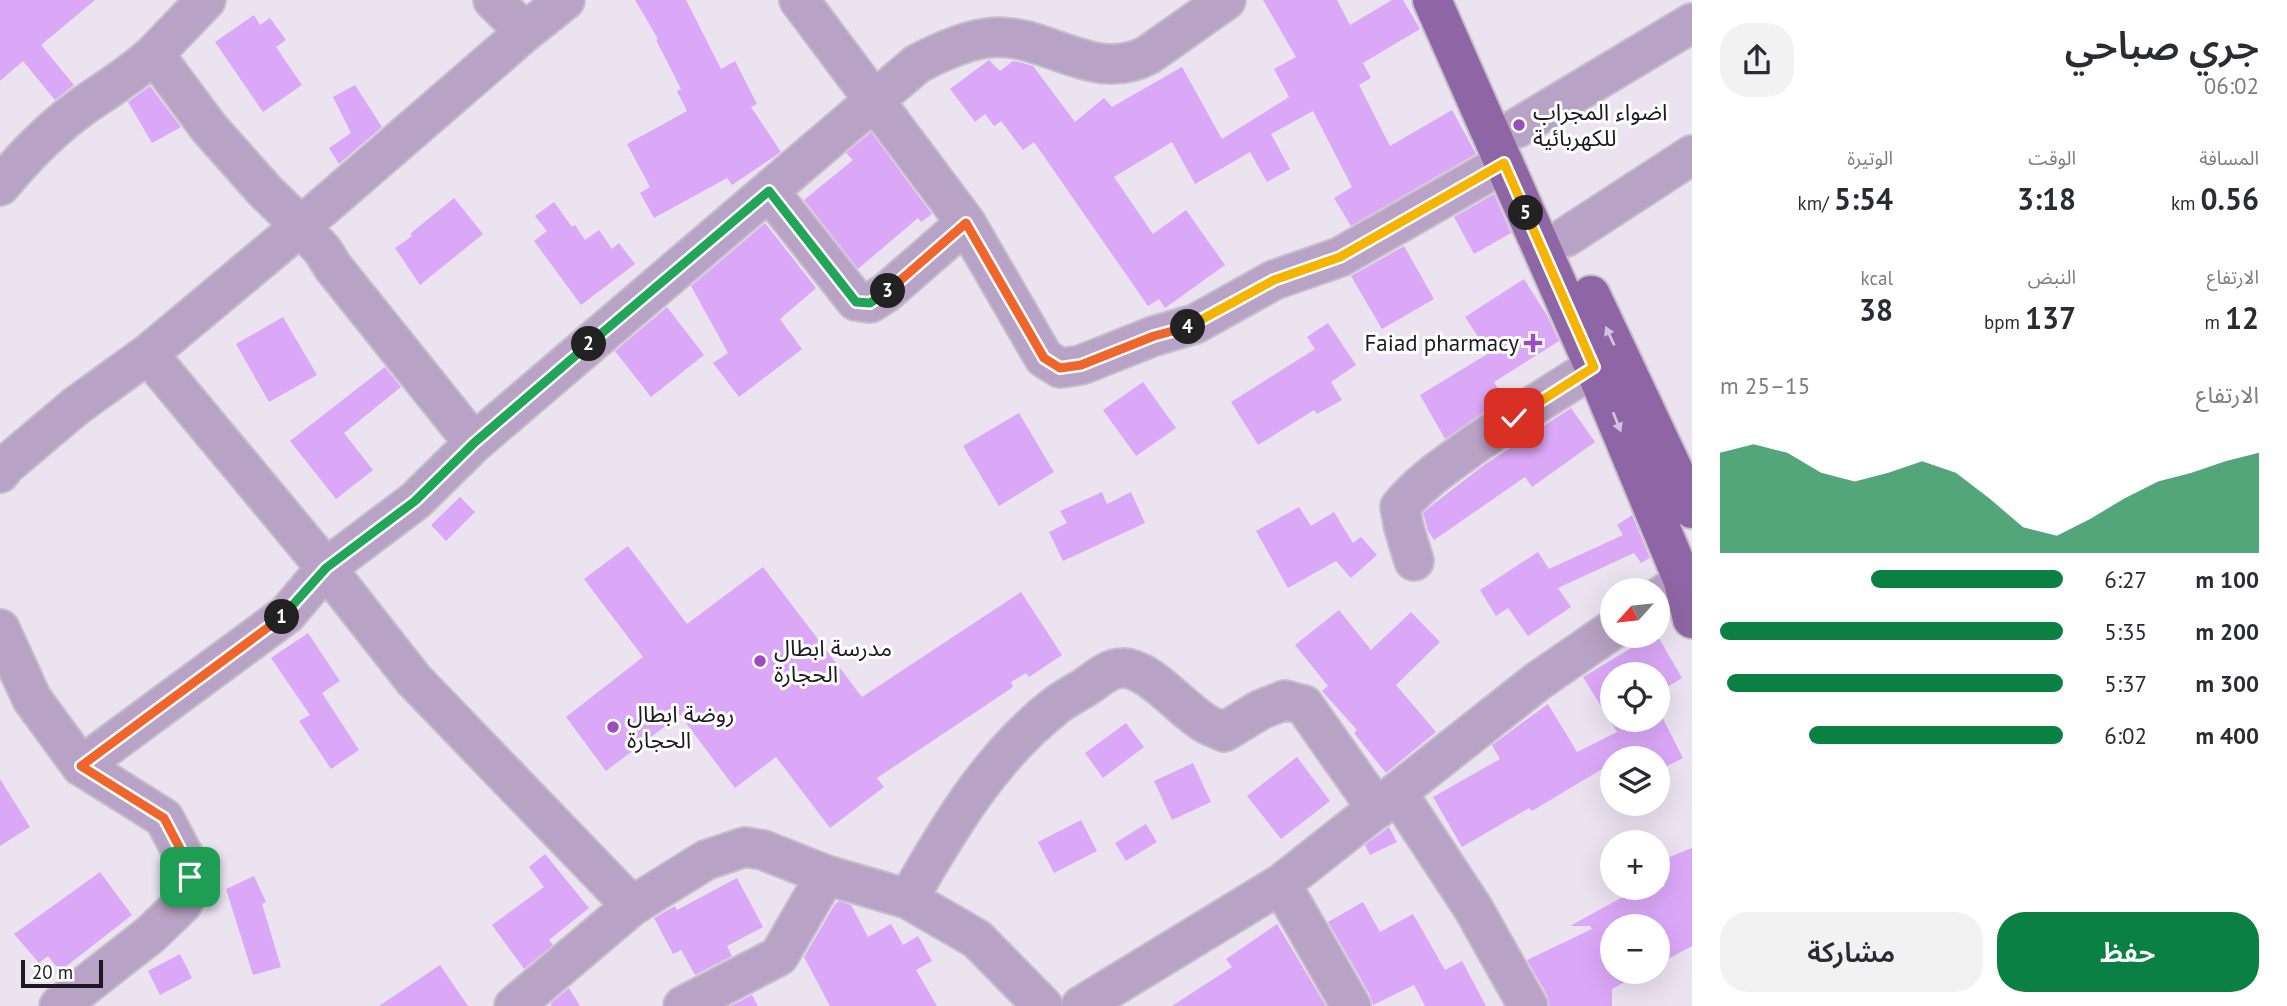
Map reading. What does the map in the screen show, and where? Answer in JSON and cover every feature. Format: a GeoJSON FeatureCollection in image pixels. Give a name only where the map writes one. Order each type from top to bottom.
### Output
{"type":"FeatureCollection","features":[{"type":"Feature","properties":{"kind":"main road"},"geometry":{"type":"LineString","coordinates":[[1432,0],[1594,367],[1666,578]]}},
{"type":"Feature","properties":{"kind":"main road"},"geometry":{"type":"LineString","coordinates":[[1455,0],[1517,128],[1596,307],[1692,509]]}},
{"type":"Feature","properties":{"kind":"main road"},"geometry":{"type":"LineString","coordinates":[[1670,590],[1692,619]]}},
{"type":"Feature","properties":{"kind":"street"},"geometry":{"type":"LineString","coordinates":[[0,186],[21,161],[81,107],[131,75],[206,0]]}},
{"type":"Feature","properties":{"kind":"street"},"geometry":{"type":"LineString","coordinates":[[493,0],[524,32]]}},
{"type":"Feature","properties":{"kind":"street"},"geometry":{"type":"LineString","coordinates":[[2,466],[76,406],[148,354],[302,226],[524,32],[565,0]]}},
{"type":"Feature","properties":{"kind":"street"},"geometry":{"type":"LineString","coordinates":[[799,0],[966,223],[1044,358],[1060,368],[1081,365],[1154,336],[1195,324],[1274,280],[1340,257],[1504,163]]}},
{"type":"Feature","properties":{"kind":"street"},"geometry":{"type":"LineString","coordinates":[[81,766],[287,614],[326,568],[415,501],[474,443],[917,64],[938,53],[988,37],[1016,40],[1094,63],[1122,65],[1135,62],[1226,0]]}},
{"type":"Feature","properties":{"kind":"street"},"geometry":{"type":"LineString","coordinates":[[1517,128],[1692,23]]}},
{"type":"Feature","properties":{"kind":"street"},"geometry":{"type":"LineString","coordinates":[[154,54],[209,128],[323,251],[474,443]]}},
{"type":"Feature","properties":{"kind":"street"},"geometry":{"type":"LineString","coordinates":[[1566,237],[1692,155]]}},
{"type":"Feature","properties":{"kind":"street"},"geometry":{"type":"LineString","coordinates":[[769,191],[856,302],[870,303],[887,292],[966,223]]}},
{"type":"Feature","properties":{"kind":"street"},"geometry":{"type":"LineString","coordinates":[[148,354],[326,568],[414,680],[632,906]]}},
{"type":"Feature","properties":{"kind":"street"},"geometry":{"type":"LineString","coordinates":[[1414,561],[1400,507],[1410,495],[1485,438],[1594,367]]}},
{"type":"Feature","properties":{"kind":"street"},"geometry":{"type":"LineString","coordinates":[[0,629],[32,699],[81,766],[164,818],[186,860],[190,888],[182,904],[151,934],[59,1006]]}},
{"type":"Feature","properties":{"kind":"street"},"geometry":{"type":"LineString","coordinates":[[1081,1006],[1281,884],[1538,681],[1600,638]]}},
{"type":"Feature","properties":{"kind":"street"},"geometry":{"type":"LineString","coordinates":[[908,898],[980,784],[1006,752],[1053,708],[1107,673],[1121,668],[1135,671],[1153,681],[1204,723],[1224,732],[1260,710],[1285,700],[1304,705],[1387,801],[1473,908],[1528,1006]]}},
{"type":"Feature","properties":{"kind":"street"},"geometry":{"type":"LineString","coordinates":[[514,1006],[632,906],[706,860],[745,847],[763,850],[826,875],[908,898],[977,939],[1043,1006]]}},
{"type":"Feature","properties":{"kind":"street"},"geometry":{"type":"LineString","coordinates":[[683,1006],[779,956],[826,875]]}},
{"type":"Feature","properties":{"kind":"street"},"geometry":{"type":"LineString","coordinates":[[1281,884],[1351,1006]]}},
{"type":"Feature","properties":{"kind":"building"},"geometry":{"type":"Polygon","coordinates":[[[0,0],[95,0],[41,45],[74,85],[55,100],[23,61],[0,81],[0,0]]]}},
{"type":"Feature","properties":{"kind":"building"},"geometry":{"type":"Polygon","coordinates":[[[635,0],[686,0],[721,69],[735,61],[757,104],[751,107],[781,152],[732,185],[727,178],[654,218],[640,193],[650,187],[627,144],[687,111],[677,91],[681,89],[656,40],[658,39],[635,0]]]}},
{"type":"Feature","properties":{"kind":"building"},"geometry":{"type":"Polygon","coordinates":[[[1263,0],[1337,0],[1350,25],[1392,0],[1403,0],[1420,29],[1363,63],[1371,78],[1359,85],[1390,146],[1452,110],[1476,154],[1351,226],[1334,198],[1352,187],[1313,111],[1271,134],[1290,169],[1267,182],[1250,152],[1195,184],[1172,142],[1114,177],[1153,234],[1186,210],[1225,265],[1165,308],[1159,299],[1148,306],[1034,142],[1023,150],[1001,121],[994,126],[985,114],[975,122],[950,89],[989,60],[1000,71],[1013,61],[1023,63],[1033,66],[1075,122],[1104,98],[1112,107],[1182,67],[1222,139],[1289,97],[1274,69],[1296,57],[1263,0]]]}},
{"type":"Feature","properties":{"kind":"building"},"geometry":{"type":"Polygon","coordinates":[[[254,15],[260,25],[270,18],[286,40],[276,47],[302,85],[263,112],[215,42],[254,15]]]}},
{"type":"Feature","properties":{"kind":"building"},"geometry":{"type":"Polygon","coordinates":[[[355,85],[382,127],[339,164],[329,148],[351,133],[333,97],[355,85]]]}},
{"type":"Feature","properties":{"kind":"building"},"geometry":{"type":"Polygon","coordinates":[[[150,86],[181,127],[152,143],[128,102],[150,86]]]}},
{"type":"Feature","properties":{"kind":"building"},"geometry":{"type":"Polygon","coordinates":[[[871,132],[932,214],[921,222],[918,218],[858,269],[804,200],[853,160],[846,153],[871,132]]]}},
{"type":"Feature","properties":{"kind":"building"},"geometry":{"type":"Polygon","coordinates":[[[1494,194],[1511,233],[1474,254],[1454,217],[1494,194]]]}},
{"type":"Feature","properties":{"kind":"building"},"geometry":{"type":"Polygon","coordinates":[[[454,198],[483,234],[420,285],[395,248],[454,198]]]}},
{"type":"Feature","properties":{"kind":"building"},"geometry":{"type":"Polygon","coordinates":[[[554,202],[585,240],[599,230],[612,249],[619,243],[635,264],[581,305],[534,241],[547,231],[535,216],[554,202]]]}},
{"type":"Feature","properties":{"kind":"building"},"geometry":{"type":"Polygon","coordinates":[[[765,223],[816,288],[780,319],[802,349],[739,397],[713,363],[728,353],[691,286],[765,223]]]}},
{"type":"Feature","properties":{"kind":"building"},"geometry":{"type":"Polygon","coordinates":[[[1404,246],[1434,299],[1382,329],[1351,276],[1404,246]]]}},
{"type":"Feature","properties":{"kind":"building"},"geometry":{"type":"Polygon","coordinates":[[[1524,279],[1548,317],[1559,341],[1494,382],[1504,398],[1445,439],[1420,395],[1489,353],[1465,317],[1524,279]]]}},
{"type":"Feature","properties":{"kind":"building"},"geometry":{"type":"Polygon","coordinates":[[[667,307],[704,355],[651,397],[615,351],[667,307]]]}},
{"type":"Feature","properties":{"kind":"building"},"geometry":{"type":"Polygon","coordinates":[[[283,317],[317,375],[269,402],[236,344],[283,317]]]}},
{"type":"Feature","properties":{"kind":"building"},"geometry":{"type":"Polygon","coordinates":[[[1328,323],[1356,365],[1331,382],[1342,400],[1317,414],[1314,410],[1258,445],[1231,402],[1315,349],[1307,337],[1328,323]]]}},
{"type":"Feature","properties":{"kind":"building"},"geometry":{"type":"Polygon","coordinates":[[[385,367],[401,387],[344,433],[373,470],[336,499],[290,441],[385,367]]]}},
{"type":"Feature","properties":{"kind":"building"},"geometry":{"type":"Polygon","coordinates":[[[1143,382],[1176,428],[1136,456],[1103,410],[1143,382]]]}},
{"type":"Feature","properties":{"kind":"building"},"geometry":{"type":"Polygon","coordinates":[[[1571,408],[1595,442],[1532,487],[1525,477],[1434,540],[1428,531],[1423,513],[1484,465],[1571,408]]]}},
{"type":"Feature","properties":{"kind":"building"},"geometry":{"type":"Polygon","coordinates":[[[1019,413],[1054,472],[999,506],[963,446],[1019,413]]]}},
{"type":"Feature","properties":{"kind":"building"},"geometry":{"type":"Polygon","coordinates":[[[1102,492],[1107,504],[1131,492],[1145,523],[1063,561],[1049,532],[1067,523],[1060,511],[1102,492]]]}},
{"type":"Feature","properties":{"kind":"building"},"geometry":{"type":"Polygon","coordinates":[[[460,497],[475,512],[446,541],[431,525],[460,497]]]}},
{"type":"Feature","properties":{"kind":"building"},"geometry":{"type":"Polygon","coordinates":[[[1299,507],[1311,526],[1334,512],[1353,543],[1361,537],[1377,555],[1351,578],[1336,561],[1288,588],[1256,531],[1299,507]]]}},
{"type":"Feature","properties":{"kind":"building"},"geometry":{"type":"Polygon","coordinates":[[[1632,515],[1650,558],[1641,563],[1634,553],[1558,588],[1571,607],[1528,636],[1508,608],[1496,616],[1480,590],[1538,552],[1549,569],[1623,535],[1617,525],[1632,515]]]}},
{"type":"Feature","properties":{"kind":"building"},"geometry":{"type":"Polygon","coordinates":[[[628,546],[687,624],[763,567],[862,697],[1021,592],[1062,655],[1029,677],[1026,673],[1011,682],[1013,687],[877,778],[884,787],[830,828],[776,757],[735,788],[680,715],[606,771],[566,717],[643,657],[584,579],[628,546]]]}},
{"type":"Feature","properties":{"kind":"building"},"geometry":{"type":"Polygon","coordinates":[[[1339,610],[1371,650],[1411,612],[1440,642],[1396,685],[1436,732],[1386,773],[1354,733],[1357,730],[1322,691],[1328,686],[1295,645],[1339,610]]]}},
{"type":"Feature","properties":{"kind":"building"},"geometry":{"type":"Polygon","coordinates":[[[308,633],[340,681],[322,693],[359,750],[331,769],[299,721],[310,715],[271,658],[308,633]]]}},
{"type":"Feature","properties":{"kind":"building"},"geometry":{"type":"Polygon","coordinates":[[[1631,648],[1665,648],[1682,678],[1670,685],[1670,662],[1608,662],[1631,648]]]}},
{"type":"Feature","properties":{"kind":"building"},"geometry":{"type":"Polygon","coordinates":[[[1600,667],[1600,704],[1583,677],[1600,667]]]}},
{"type":"Feature","properties":{"kind":"building"},"geometry":{"type":"Polygon","coordinates":[[[1548,704],[1577,752],[1617,732],[1670,732],[1683,758],[1670,764],[1670,746],[1600,746],[1600,770],[1532,811],[1529,808],[1462,847],[1433,797],[1500,759],[1492,745],[1548,704]]]}},
{"type":"Feature","properties":{"kind":"building"},"geometry":{"type":"Polygon","coordinates":[[[1126,723],[1144,747],[1103,778],[1085,753],[1126,723]]]}},
{"type":"Feature","properties":{"kind":"building"},"geometry":{"type":"Polygon","coordinates":[[[1297,757],[1330,801],[1281,839],[1247,796],[1297,757]]]}},
{"type":"Feature","properties":{"kind":"building"},"geometry":{"type":"Polygon","coordinates":[[[1193,763],[1211,802],[1172,820],[1154,781],[1193,763]]]}},
{"type":"Feature","properties":{"kind":"building"},"geometry":{"type":"Polygon","coordinates":[[[0,779],[30,827],[0,846],[0,779]]]}},
{"type":"Feature","properties":{"kind":"building"},"geometry":{"type":"Polygon","coordinates":[[[1081,820],[1097,851],[1054,873],[1038,842],[1081,820]]]}},
{"type":"Feature","properties":{"kind":"building"},"geometry":{"type":"Polygon","coordinates":[[[1146,824],[1157,842],[1126,861],[1115,843],[1146,824]]]}},
{"type":"Feature","properties":{"kind":"building"},"geometry":{"type":"Polygon","coordinates":[[[1389,827],[1397,842],[1370,855],[1365,845],[1389,827]]]}},
{"type":"Feature","properties":{"kind":"building"},"geometry":{"type":"Polygon","coordinates":[[[1692,848],[1692,946],[1670,958],[1670,914],[1600,914],[1600,984],[1621,984],[1612,989],[1612,1006],[1550,1006],[1547,995],[1527,960],[1592,929],[1590,926],[1570,926],[1617,900],[1670,900],[1670,857],[1692,848]]]}},
{"type":"Feature","properties":{"kind":"building"},"geometry":{"type":"Polygon","coordinates":[[[545,854],[589,908],[549,940],[553,945],[524,969],[492,925],[544,887],[529,867],[545,854]]]}},
{"type":"Feature","properties":{"kind":"building"},"geometry":{"type":"Polygon","coordinates":[[[100,872],[132,915],[60,971],[48,956],[39,963],[14,934],[100,872]]]}},
{"type":"Feature","properties":{"kind":"building"},"geometry":{"type":"Polygon","coordinates":[[[254,876],[266,902],[262,904],[281,967],[253,975],[226,889],[254,876]]]}},
{"type":"Feature","properties":{"kind":"building"},"geometry":{"type":"Polygon","coordinates":[[[737,878],[763,927],[727,946],[732,956],[695,975],[681,950],[673,954],[654,918],[675,906],[677,910],[737,878]]]}},
{"type":"Feature","properties":{"kind":"building"},"geometry":{"type":"Polygon","coordinates":[[[839,901],[851,905],[868,937],[891,924],[903,945],[918,936],[932,961],[916,970],[937,1006],[830,1006],[804,957],[839,901]]]}},
{"type":"Feature","properties":{"kind":"building"},"geometry":{"type":"Polygon","coordinates":[[[1363,902],[1380,932],[1413,914],[1445,970],[1462,961],[1486,1006],[1425,1006],[1414,985],[1373,1005],[1370,995],[1328,922],[1363,902]]]}},
{"type":"Feature","properties":{"kind":"building"},"geometry":{"type":"Polygon","coordinates":[[[1277,924],[1326,1006],[1172,1006],[1232,967],[1226,959],[1277,924]]]}},
{"type":"Feature","properties":{"kind":"building"},"geometry":{"type":"Polygon","coordinates":[[[180,954],[192,978],[160,995],[148,971],[180,954]]]}},
{"type":"Feature","properties":{"kind":"building"},"geometry":{"type":"Polygon","coordinates":[[[440,965],[468,1006],[379,1006],[440,965]]]}},
{"type":"Feature","properties":{"kind":"building"},"geometry":{"type":"Polygon","coordinates":[[[569,988],[580,1006],[550,1004],[569,988]]]}},
{"type":"Feature","properties":{"kind":"building"},"geometry":{"type":"Polygon","coordinates":[[[752,995],[758,1006],[730,1006],[752,995]]]}},
{"type":"Feature","properties":{"kind":"place","name":"اضواء المجراب للكهربائية"},"geometry":{"type":"Point","coordinates":[1519,125]}},
{"type":"Feature","properties":{"kind":"place","name":"Faiad pharmacy"},"geometry":{"type":"Point","coordinates":[1533,343]}},
{"type":"Feature","properties":{"kind":"place","name":"مدرسة ابطال الحجارة"},"geometry":{"type":"Point","coordinates":[760,661]}},
{"type":"Feature","properties":{"kind":"place","name":"روضة ابطال الحجارة"},"geometry":{"type":"Point","coordinates":[613,727]}},
{"type":"Feature","properties":{"kind":"route"},"geometry":{"type":"LineString","coordinates":[[190,877],[186,860],[164,818],[81,766],[287,614],[326,568],[415,501],[474,443],[769,191],[856,302],[870,303],[887,292],[966,223],[1044,358],[1060,368],[1081,365],[1154,336],[1195,324],[1274,280],[1340,257],[1504,163],[1594,367],[1514,418]]}}]}
